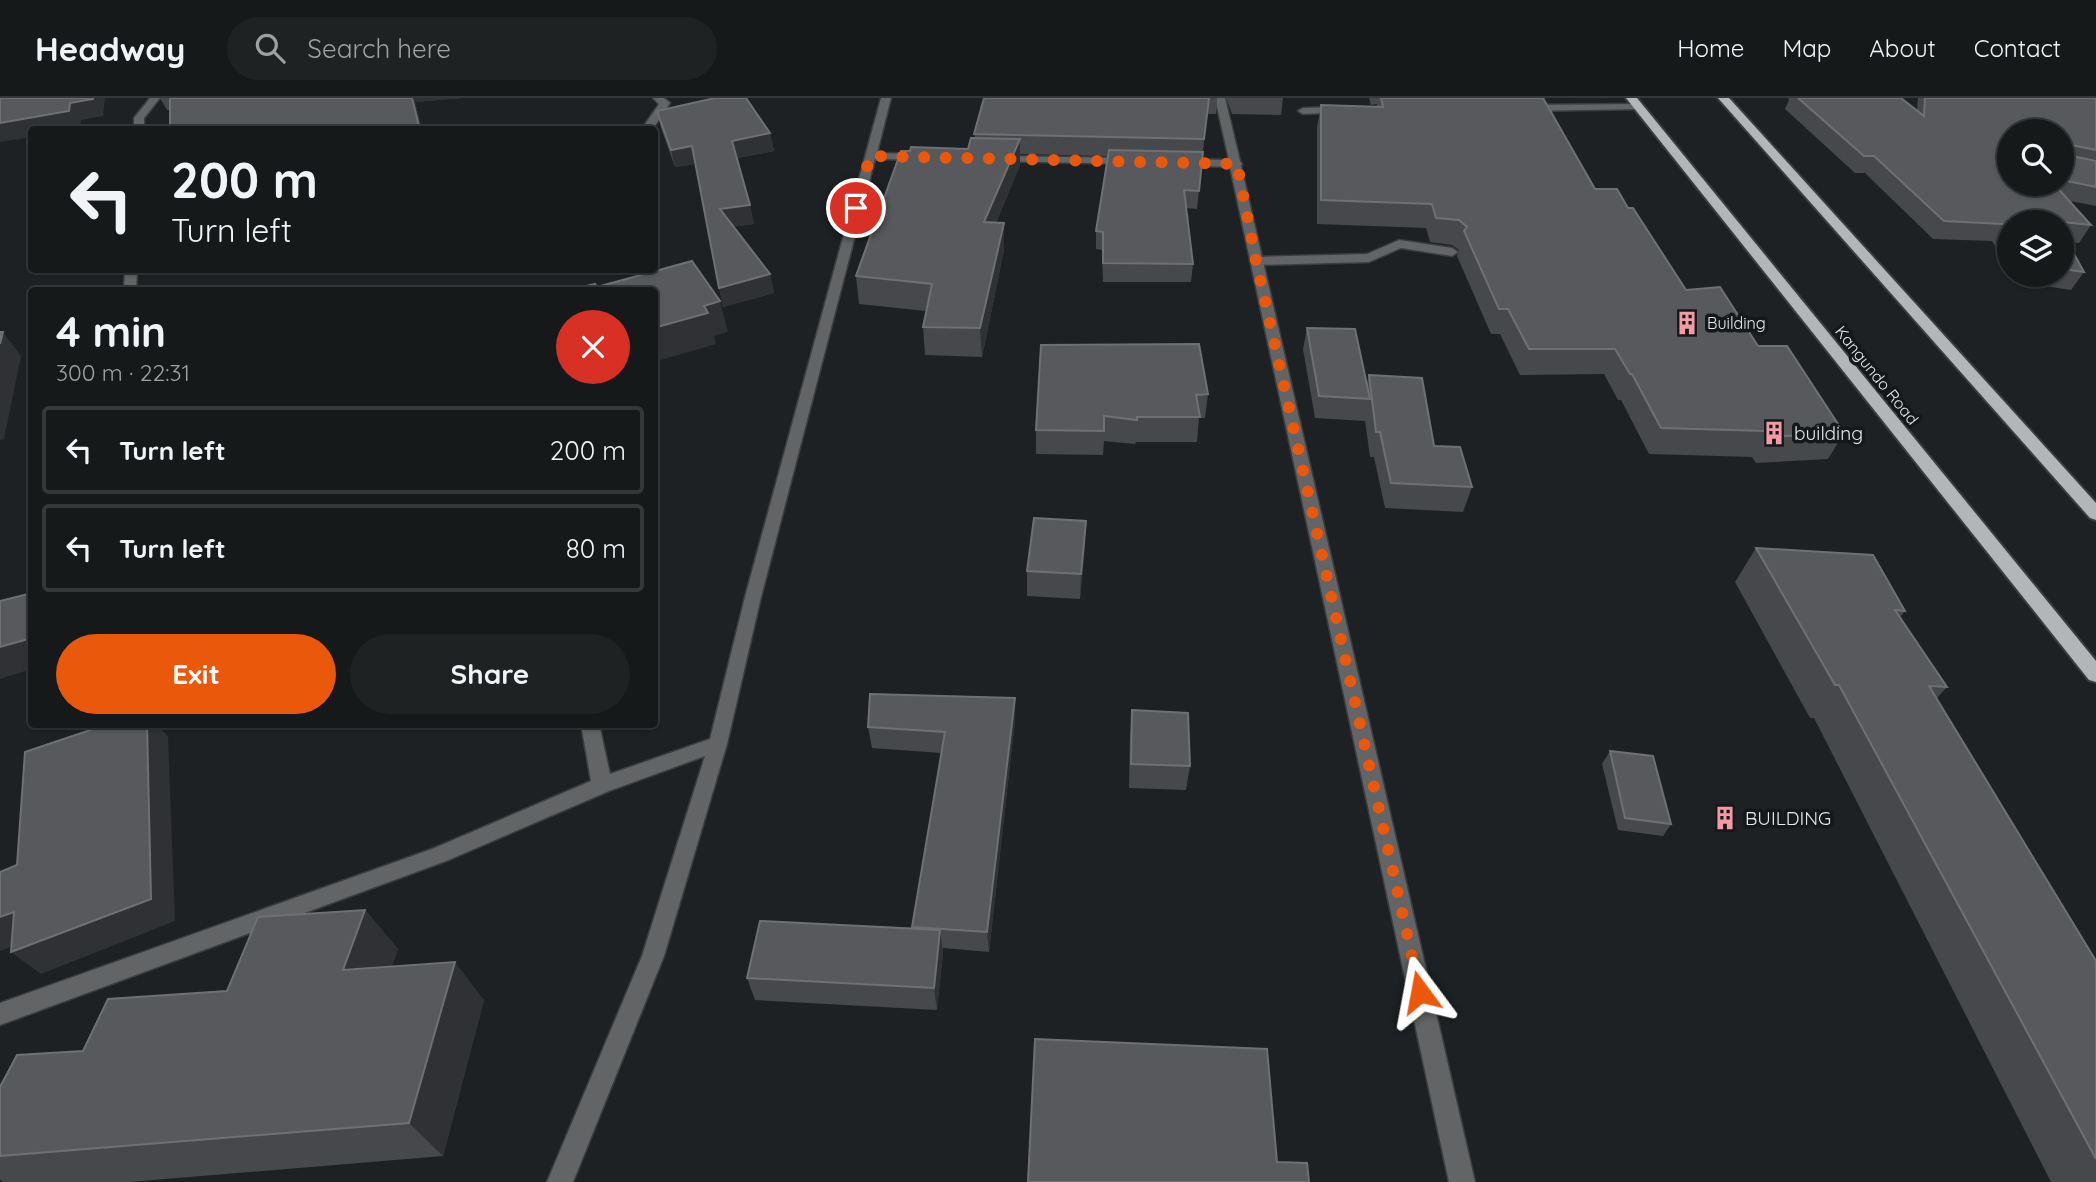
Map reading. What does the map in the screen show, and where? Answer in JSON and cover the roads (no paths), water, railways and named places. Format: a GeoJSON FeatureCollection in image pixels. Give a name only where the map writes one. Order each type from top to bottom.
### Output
{"type":"FeatureCollection","features":[{"type":"Feature","properties":{"kind":"highway"},"geometry":{"type":"LineString","coordinates":[[1723,98],[2096,514]]}},
{"type":"Feature","properties":{"kind":"highway","name":"Kangundo Road"},"geometry":{"type":"LineString","coordinates":[[1635,102],[2096,675]]}},
{"type":"Feature","properties":{"kind":"street"},"geometry":{"type":"LineString","coordinates":[[139,126],[139,118],[155,98]]}},
{"type":"Feature","properties":{"kind":"street"},"geometry":{"type":"LineString","coordinates":[[649,126],[665,103],[658,98]]}},
{"type":"Feature","properties":{"kind":"street"},"geometry":{"type":"LineString","coordinates":[[560,1182],[653,956],[718,744],[753,597],[886,98]]}},
{"type":"Feature","properties":{"kind":"street"},"geometry":{"type":"LineString","coordinates":[[1220,98],[1237,164],[1256,261],[1462,1182]]}},
{"type":"Feature","properties":{"kind":"street"},"geometry":{"type":"LineString","coordinates":[[1518,108],[1635,102]]}},
{"type":"Feature","properties":{"kind":"street"},"geometry":{"type":"LineString","coordinates":[[1303,111],[1357,110]]}},
{"type":"Feature","properties":{"kind":"street"},"geometry":{"type":"LineString","coordinates":[[870,156],[938,157]]}},
{"type":"Feature","properties":{"kind":"street"},"geometry":{"type":"LineString","coordinates":[[979,158],[1142,162]]}},
{"type":"Feature","properties":{"kind":"street"},"geometry":{"type":"LineString","coordinates":[[1169,162],[1237,164]]}},
{"type":"Feature","properties":{"kind":"street"},"geometry":{"type":"LineString","coordinates":[[1256,261],[1368,258],[1399,244],[1452,252]]}},
{"type":"Feature","properties":{"kind":"street"},"geometry":{"type":"LineString","coordinates":[[591,728],[602,785]]}},
{"type":"Feature","properties":{"kind":"street"},"geometry":{"type":"LineString","coordinates":[[0,1014],[439,855],[602,785],[718,744]]}},
{"type":"Feature","properties":{"kind":"place","name":"Building"},"geometry":{"type":"Point","coordinates":[1687,323]}},
{"type":"Feature","properties":{"kind":"place","name":"building"},"geometry":{"type":"Point","coordinates":[1774,433]}},
{"type":"Feature","properties":{"kind":"place","name":"BUILDING"},"geometry":{"type":"Point","coordinates":[1725,818]}}]}
